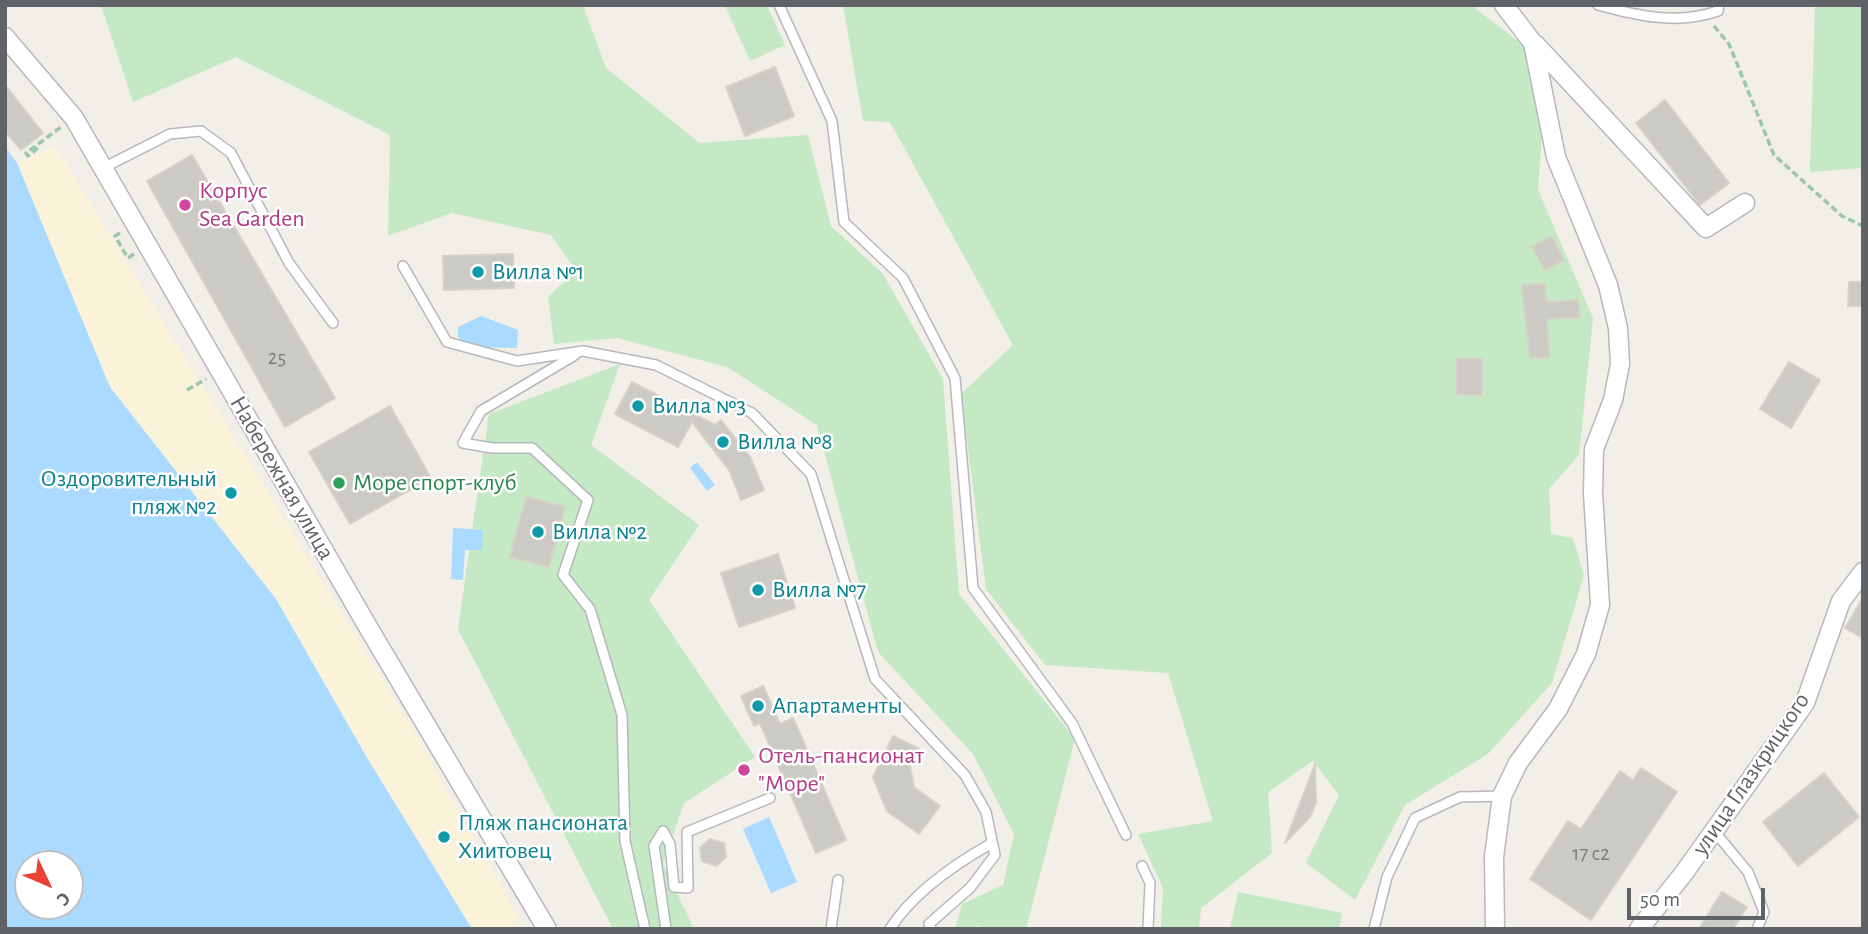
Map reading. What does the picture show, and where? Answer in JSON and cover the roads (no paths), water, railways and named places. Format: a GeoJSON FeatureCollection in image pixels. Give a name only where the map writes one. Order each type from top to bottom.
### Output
{"type":"FeatureCollection","features":[{"type":"Feature","properties":{"kind":"street"},"geometry":{"type":"LineString","coordinates":[[1504,5],[1533,43],[1706,228],[1745,203]]}},
{"type":"Feature","properties":{"kind":"street","name":"Набережная улица"},"geometry":{"type":"LineString","coordinates":[[5,37],[74,118],[368,628],[547,929]]}},
{"type":"Feature","properties":{"kind":"street"},"geometry":{"type":"LineString","coordinates":[[1495,929],[1494,857],[1502,796],[1518,762],[1558,709],[1586,654],[1600,605],[1593,493],[1594,449],[1613,400],[1620,364],[1618,328],[1608,285],[1556,157],[1533,43]]}},
{"type":"Feature","properties":{"kind":"street","name":"улица Глазкрицкого"},"geometry":{"type":"LineString","coordinates":[[1639,929],[1714,831],[1805,703],[1841,601],[1863,572]]}},
{"type":"Feature","properties":{"kind":"lane"},"geometry":{"type":"LineString","coordinates":[[779,5],[832,121],[844,222],[903,278],[955,379],[973,588],[1072,723],[1126,835]]}},
{"type":"Feature","properties":{"kind":"lane"},"geometry":{"type":"LineString","coordinates":[[1598,5],[1646,19],[1705,15],[1718,10],[1719,5]]}},
{"type":"Feature","properties":{"kind":"lane"},"geometry":{"type":"LineString","coordinates":[[103,168],[170,134],[201,131],[231,153],[289,263],[333,323]]}},
{"type":"Feature","properties":{"kind":"lane"},"geometry":{"type":"LineString","coordinates":[[403,266],[447,342],[517,361],[583,351],[656,365],[752,413],[811,474],[875,679],[965,775],[986,812],[995,855],[970,888],[929,924],[931,929]]}},
{"type":"Feature","properties":{"kind":"lane"},"geometry":{"type":"LineString","coordinates":[[583,351],[512,390],[481,411],[463,443],[492,448],[532,448],[588,500],[563,575],[590,609],[622,715],[625,841],[645,929]]}},
{"type":"Feature","properties":{"kind":"lane"},"geometry":{"type":"LineString","coordinates":[[1374,929],[1387,877],[1415,818],[1460,797],[1502,796]]}},
{"type":"Feature","properties":{"kind":"lane"},"geometry":{"type":"LineString","coordinates":[[666,929],[654,846],[663,831],[670,844],[674,887],[688,888],[687,832],[770,798]]}},
{"type":"Feature","properties":{"kind":"lane"},"geometry":{"type":"LineString","coordinates":[[1714,831],[1748,872],[1764,912],[1757,929]]}},
{"type":"Feature","properties":{"kind":"lane"},"geometry":{"type":"LineString","coordinates":[[890,929],[922,894],[957,863],[992,843]]}},
{"type":"Feature","properties":{"kind":"lane"},"geometry":{"type":"LineString","coordinates":[[1142,866],[1150,883],[1148,929]]}},
{"type":"Feature","properties":{"kind":"lane"},"geometry":{"type":"LineString","coordinates":[[831,929],[838,880]]}},
{"type":"Feature","properties":{"kind":"water"},"geometry":{"type":"Polygon","coordinates":[[[5,147],[17,163],[110,387],[276,599],[366,756],[472,929],[5,929],[5,147]]]}},
{"type":"Feature","properties":{"kind":"water"},"geometry":{"type":"Polygon","coordinates":[[[481,316],[518,330],[517,348],[470,347],[458,337],[458,327],[481,316]]]}},
{"type":"Feature","properties":{"kind":"water"},"geometry":{"type":"Polygon","coordinates":[[[697,462],[715,485],[707,491],[690,468],[697,462]]]}},
{"type":"Feature","properties":{"kind":"water"},"geometry":{"type":"Polygon","coordinates":[[[453,528],[483,530],[482,550],[465,550],[463,580],[451,579],[453,528]]]}},
{"type":"Feature","properties":{"kind":"water"},"geometry":{"type":"Polygon","coordinates":[[[769,817],[797,882],[771,893],[743,829],[769,817]]]}},
{"type":"Feature","properties":{"kind":"place","name":"Корпус Sea Garden"},"geometry":{"type":"Point","coordinates":[185,205]}},
{"type":"Feature","properties":{"kind":"place","name":"Вилла №1"},"geometry":{"type":"Point","coordinates":[478,272]}},
{"type":"Feature","properties":{"kind":"place","name":"Вилла №3"},"geometry":{"type":"Point","coordinates":[638,406]}},
{"type":"Feature","properties":{"kind":"place","name":"Вилла №8"},"geometry":{"type":"Point","coordinates":[723,442]}},
{"type":"Feature","properties":{"kind":"place","name":"Море спорт-клуб"},"geometry":{"type":"Point","coordinates":[339,483]}},
{"type":"Feature","properties":{"kind":"place","name":"Оздоровительный пляж №2"},"geometry":{"type":"Point","coordinates":[231,493]}},
{"type":"Feature","properties":{"kind":"place","name":"Вилла №2"},"geometry":{"type":"Point","coordinates":[538,532]}},
{"type":"Feature","properties":{"kind":"place","name":"Вилла №7"},"geometry":{"type":"Point","coordinates":[758,590]}},
{"type":"Feature","properties":{"kind":"place","name":"Апартаменты"},"geometry":{"type":"Point","coordinates":[758,706]}},
{"type":"Feature","properties":{"kind":"place","name":"Отель-пансионат \"Море\""},"geometry":{"type":"Point","coordinates":[744,770]}},
{"type":"Feature","properties":{"kind":"place","name":"Пляж пансионата Хиитовец"},"geometry":{"type":"Point","coordinates":[444,837]}}]}
